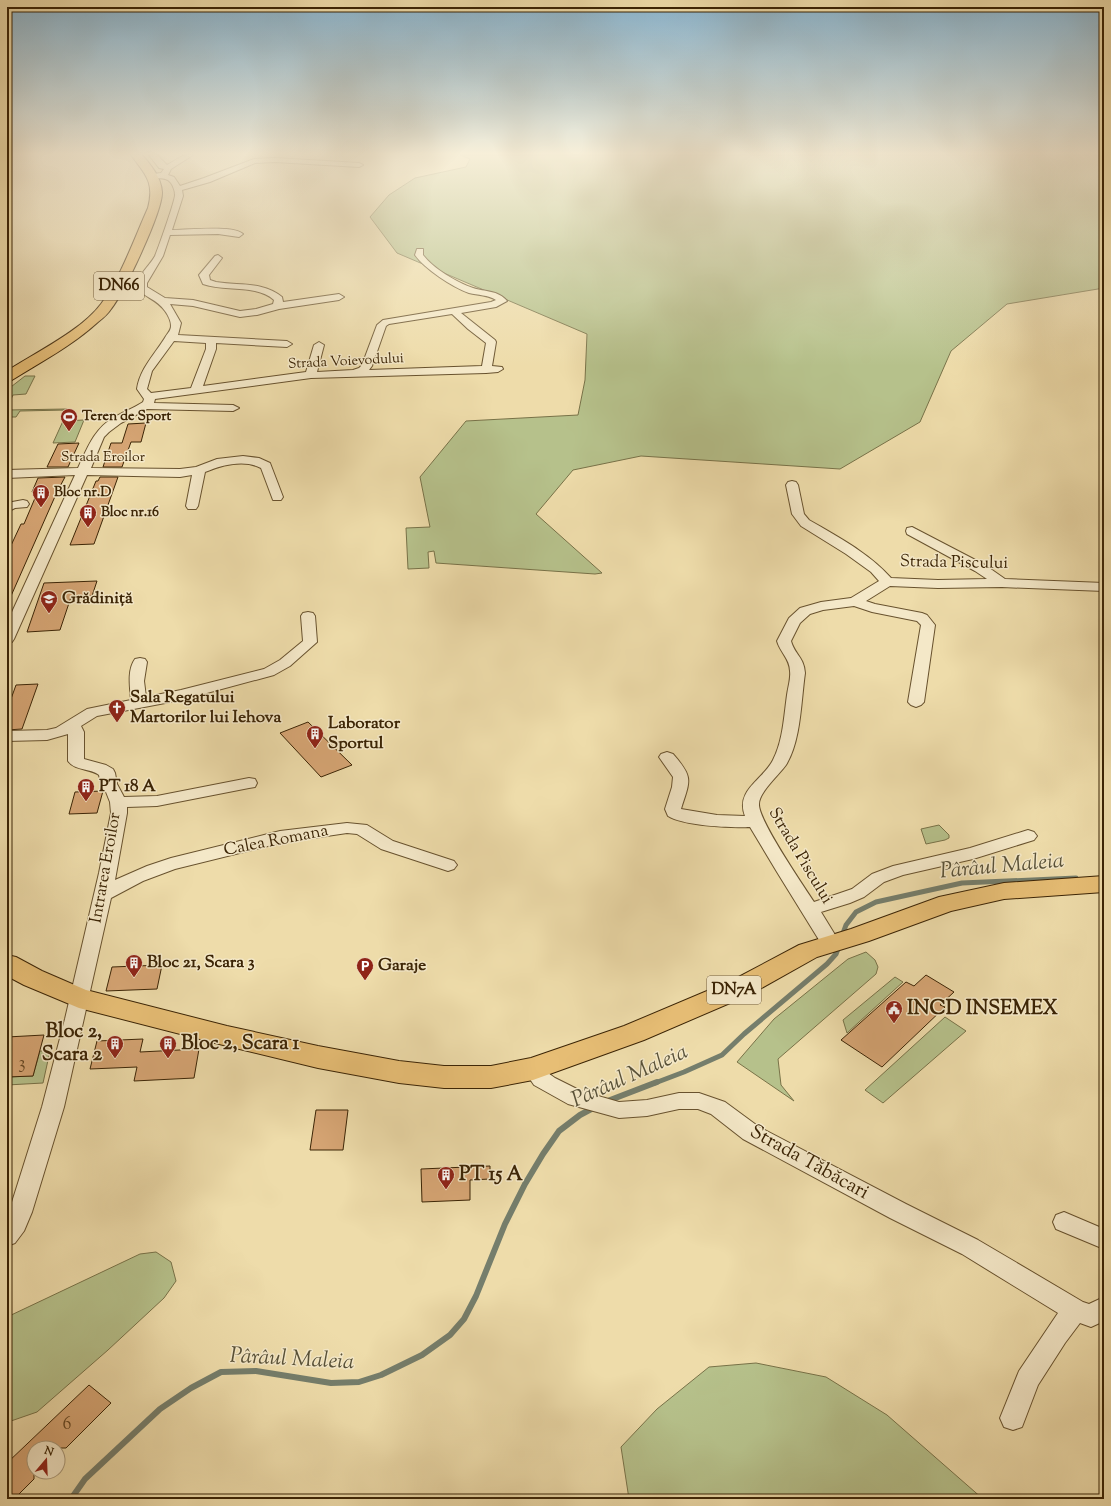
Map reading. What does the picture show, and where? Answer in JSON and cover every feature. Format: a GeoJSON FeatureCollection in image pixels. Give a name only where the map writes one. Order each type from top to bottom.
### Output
{"type":"FeatureCollection","features":[{"type":"Feature","properties":{"kind":"main road","name":"DN66"},"geometry":{"type":"LineString","coordinates":[[7,377],[84,327],[100,313],[111,300],[119,286],[146,225]]}},
{"type":"Feature","properties":{"kind":"main road","name":"DN7A"},"geometry":{"type":"LineString","coordinates":[[7,964],[51,987],[79,998],[318,1058],[399,1072],[444,1077],[491,1077],[533,1069],[576,1055],[696,1008],[742,987],[798,955],[817,947],[860,935],[923,911],[1004,891],[1104,884]]}},
{"type":"Feature","properties":{"kind":"street"},"geometry":{"type":"LineString","coordinates":[[170,225],[159,256],[146,275],[142,284],[142,288],[147,293],[160,300],[193,303],[240,314],[257,312],[278,306],[339,297]]}},
{"type":"Feature","properties":{"kind":"street"},"geometry":{"type":"LineString","coordinates":[[167,233],[218,231],[239,234]]}},
{"type":"Feature","properties":{"kind":"street"},"geometry":{"type":"LineString","coordinates":[[354,374],[363,370],[367,366],[380,329],[386,322],[493,305],[502,301],[497,296],[460,286],[439,271],[428,266],[420,259],[420,251]]}},
{"type":"Feature","properties":{"kind":"street"},"geometry":{"type":"LineString","coordinates":[[218,258],[204,276],[206,282],[266,291],[276,295],[279,299],[278,306]]}},
{"type":"Feature","properties":{"kind":"street"},"geometry":{"type":"LineString","coordinates":[[146,402],[142,389],[144,379],[152,364],[174,333],[175,322],[160,300]]}},
{"type":"Feature","properties":{"kind":"street"},"geometry":{"type":"LineString","coordinates":[[454,311],[471,327],[491,342],[486,370]]}},
{"type":"Feature","properties":{"kind":"street"},"geometry":{"type":"LineString","coordinates":[[170,338],[287,344]]}},
{"type":"Feature","properties":{"kind":"street"},"geometry":{"type":"LineString","coordinates":[[196,390],[211,349],[211,341]]}},
{"type":"Feature","properties":{"kind":"street"},"geometry":{"type":"LineString","coordinates":[[311,375],[319,344]]}},
{"type":"Feature","properties":{"kind":"street","name":"Strada Voievodului"},"geometry":{"type":"LineString","coordinates":[[146,402],[196,390],[311,375],[498,369]]}},
{"type":"Feature","properties":{"kind":"street"},"geometry":{"type":"LineString","coordinates":[[7,639],[82,472],[99,436],[104,430],[146,402],[233,408]]}},
{"type":"Feature","properties":{"kind":"street","name":"Strada Eroilor"},"geometry":{"type":"LineString","coordinates":[[7,474],[82,472],[180,473],[199,470],[218,463],[255,460],[266,466],[277,497]]}},
{"type":"Feature","properties":{"kind":"street"},"geometry":{"type":"LineString","coordinates":[[192,506],[199,470]]}},
{"type":"Feature","properties":{"kind":"street"},"geometry":{"type":"LineString","coordinates":[[792,485],[798,514],[805,523],[851,551],[876,569],[887,582]]}},
{"type":"Feature","properties":{"kind":"street"},"geometry":{"type":"LineString","coordinates":[[7,508],[12,505],[24,504]]}},
{"type":"Feature","properties":{"kind":"street"},"geometry":{"type":"LineString","coordinates":[[912,531],[980,568],[1002,583]]}},
{"type":"Feature","properties":{"kind":"street","name":"Strada Piscului"},"geometry":{"type":"LineString","coordinates":[[832,943],[755,821],[750,805],[752,798],[772,775],[780,762],[788,735],[798,674],[797,663],[786,648],[784,641],[787,632],[794,621],[805,611],[821,606],[855,602],[887,582],[938,584],[1002,583],[1104,587]]}},
{"type":"Feature","properties":{"kind":"street"},"geometry":{"type":"LineString","coordinates":[[855,602],[872,608],[917,616],[922,618],[928,624],[916,702]]}},
{"type":"Feature","properties":{"kind":"street"},"geometry":{"type":"LineString","coordinates":[[7,736],[47,735],[61,732],[92,712],[139,704],[216,687],[270,672],[285,663],[310,642],[308,616]]}},
{"type":"Feature","properties":{"kind":"street"},"geometry":{"type":"LineString","coordinates":[[139,704],[137,681],[140,662]]}},
{"type":"Feature","properties":{"kind":"street","name":"Intrarea Eroilor"},"geometry":{"type":"LineString","coordinates":[[7,1236],[16,1224],[21,1212],[48,1123],[104,895],[118,814],[118,802],[114,791],[109,785],[107,773],[98,767],[81,764],[76,761],[76,732],[73,725]]}},
{"type":"Feature","properties":{"kind":"street"},"geometry":{"type":"LineString","coordinates":[[667,757],[681,773],[682,781],[673,809],[674,812],[679,815],[721,822],[739,823],[755,821]]}},
{"type":"Feature","properties":{"kind":"street"},"geometry":{"type":"LineString","coordinates":[[118,802],[157,801],[249,783]]}},
{"type":"Feature","properties":{"kind":"street","name":"Calea Romana"},"geometry":{"type":"LineString","coordinates":[[104,895],[128,880],[154,869],[171,864],[273,839],[347,828],[360,829],[387,845],[448,865]]}},
{"type":"Feature","properties":{"kind":"street"},"geometry":{"type":"LineString","coordinates":[[810,909],[844,899],[858,893],[878,878],[899,870],[973,853],[1028,836]]}},
{"type":"Feature","properties":{"kind":"street","name":"Strada Tăbăcari"},"geometry":{"type":"LineString","coordinates":[[533,1069],[541,1079],[548,1084],[575,1098],[619,1110],[647,1108],[679,1101],[699,1101],[718,1108],[751,1133],[1095,1313]]}},
{"type":"Feature","properties":{"kind":"street"},"geometry":{"type":"LineString","coordinates":[[1064,1222],[1104,1239]]}},
{"type":"Feature","properties":{"kind":"street","name":"Strada Tăbăcari"},"geometry":{"type":"LineString","coordinates":[[1013,1418],[1028,1379],[1056,1334],[1095,1313]]}},
{"type":"Feature","properties":{"kind":"green space"},"geometry":{"type":"Polygon","coordinates":[[[376,225],[1104,225],[1104,288],[1007,304],[951,351],[920,422],[840,469],[641,456],[573,470],[536,514],[602,573],[595,574],[436,563],[434,551],[428,552],[429,568],[408,569],[406,528],[430,527],[420,477],[466,421],[578,415],[585,380],[587,334],[397,253],[376,225]]]}},
{"type":"Feature","properties":{"kind":"green space"},"geometry":{"type":"Polygon","coordinates":[[[25,376],[35,376],[26,394],[13,395],[11,399],[7,401],[7,390],[25,376]]]}},
{"type":"Feature","properties":{"kind":"green space"},"geometry":{"type":"Polygon","coordinates":[[[67,409],[20,411],[16,417],[7,417],[7,410],[67,409]]]}},
{"type":"Feature","properties":{"kind":"green space","name":"Teren de Sport"},"geometry":{"type":"Polygon","coordinates":[[[84,420],[75,442],[53,443],[63,421],[84,420]]]}},
{"type":"Feature","properties":{"kind":"green space"},"geometry":{"type":"Polygon","coordinates":[[[939,825],[949,835],[949,838],[926,844],[921,829],[939,825]]]}},
{"type":"Feature","properties":{"kind":"green space"},"geometry":{"type":"Polygon","coordinates":[[[866,952],[875,960],[878,967],[876,974],[778,1059],[781,1085],[794,1101],[737,1062],[774,1019],[848,959],[866,952]]]}},
{"type":"Feature","properties":{"kind":"green space"},"geometry":{"type":"Polygon","coordinates":[[[895,977],[903,982],[847,1033],[843,1020],[895,977]]]}},
{"type":"Feature","properties":{"kind":"green space"},"geometry":{"type":"Polygon","coordinates":[[[945,1017],[966,1031],[883,1103],[865,1090],[945,1017]]]}},
{"type":"Feature","properties":{"kind":"green space"},"geometry":{"type":"Polygon","coordinates":[[[40,1051],[50,1051],[43,1083],[7,1085],[7,1077],[33,1076],[40,1051]]]}},
{"type":"Feature","properties":{"kind":"green space"},"geometry":{"type":"Polygon","coordinates":[[[156,1252],[171,1262],[176,1281],[164,1298],[108,1350],[37,1412],[11,1421],[7,1419],[7,1317],[140,1254],[156,1252]]]}},
{"type":"Feature","properties":{"kind":"green space"},"geometry":{"type":"Polygon","coordinates":[[[756,1363],[826,1377],[887,1415],[983,1499],[629,1499],[621,1447],[657,1409],[709,1367],[756,1363]]]}},
{"type":"Feature","properties":{"kind":"building"},"geometry":{"type":"Polygon","coordinates":[[[146,423],[141,442],[131,442],[122,467],[103,467],[111,443],[122,443],[128,424],[146,423]]]}},
{"type":"Feature","properties":{"kind":"building"},"geometry":{"type":"Polygon","coordinates":[[[79,443],[68,467],[47,467],[58,444],[79,443]]]}},
{"type":"Feature","properties":{"kind":"building"},"geometry":{"type":"Polygon","coordinates":[[[65,477],[7,605],[7,554],[21,524],[24,524],[38,491],[32,492],[38,478],[65,477]]]}},
{"type":"Feature","properties":{"kind":"building"},"geometry":{"type":"Polygon","coordinates":[[[100,477],[118,477],[94,544],[70,545],[96,481],[98,481],[100,477]]]}},
{"type":"Feature","properties":{"kind":"building","name":"Grădiniță"},"geometry":{"type":"Polygon","coordinates":[[[97,581],[92,596],[71,597],[60,630],[27,632],[44,583],[97,581]]]}},
{"type":"Feature","properties":{"kind":"building"},"geometry":{"type":"Polygon","coordinates":[[[38,684],[22,729],[7,730],[7,710],[16,685],[38,684]]]}},
{"type":"Feature","properties":{"kind":"building","name":"Laborator Sportul"},"geometry":{"type":"Polygon","coordinates":[[[308,722],[352,765],[321,777],[280,733],[308,722]]]}},
{"type":"Feature","properties":{"kind":"building","name":"PT 18 A"},"geometry":{"type":"Polygon","coordinates":[[[103,791],[97,813],[69,814],[75,792],[103,791]]]}},
{"type":"Feature","properties":{"kind":"building","name":"Bloc 21, Scara 3"},"geometry":{"type":"Polygon","coordinates":[[[162,965],[157,989],[106,991],[112,967],[162,965]]]}},
{"type":"Feature","properties":{"kind":"building","name":"INCD INSEMEX"},"geometry":{"type":"Polygon","coordinates":[[[926,975],[954,992],[940,1005],[945,1007],[882,1067],[841,1040],[906,982],[914,986],[926,975]]]}},
{"type":"Feature","properties":{"kind":"building"},"geometry":{"type":"Polygon","coordinates":[[[44,1035],[33,1076],[7,1077],[7,1037],[44,1035]]]}},
{"type":"Feature","properties":{"kind":"building"},"geometry":{"type":"Polygon","coordinates":[[[143,1039],[140,1052],[199,1049],[194,1078],[134,1081],[137,1067],[90,1069],[97,1041],[143,1039]]]}},
{"type":"Feature","properties":{"kind":"building"},"geometry":{"type":"Polygon","coordinates":[[[316,1110],[348,1110],[343,1150],[310,1150],[316,1110]]]}},
{"type":"Feature","properties":{"kind":"building","name":"PT 15 A"},"geometry":{"type":"Polygon","coordinates":[[[490,1166],[490,1179],[470,1180],[470,1200],[422,1202],[421,1169],[490,1166]]]}},
{"type":"Feature","properties":{"kind":"building"},"geometry":{"type":"Polygon","coordinates":[[[89,1385],[111,1403],[66,1448],[66,1440],[31,1440],[89,1385]]]}},
{"type":"Feature","properties":{"kind":"building"},"geometry":{"type":"Polygon","coordinates":[[[26,1445],[26,1480],[33,1480],[14,1499],[7,1499],[7,1463],[26,1445]]]}},
{"type":"Feature","properties":{"kind":"waterway","name":"Pârâul Maleia"},"geometry":{"type":"LineString","coordinates":[[842,936],[846,925],[856,912],[876,902],[962,883],[1076,878]]}},
{"type":"Feature","properties":{"kind":"waterway","name":"Pârâul Maleia"},"geometry":{"type":"LineString","coordinates":[[655,1083],[722,1055],[744,1034],[827,964],[836,954],[839,946]]}},
{"type":"Feature","properties":{"kind":"waterway","name":"Pârâul Maleia"},"geometry":{"type":"LineString","coordinates":[[605,1102],[657,1082]]}},
{"type":"Feature","properties":{"kind":"waterway","name":"Pârâul Maleia"},"geometry":{"type":"LineString","coordinates":[[71,1499],[85,1479],[160,1409],[191,1388],[221,1372],[256,1371],[331,1383],[359,1382],[381,1375],[422,1355],[450,1335],[464,1319],[476,1296],[505,1224],[525,1184],[543,1154],[559,1131],[580,1115],[595,1107]]}},
{"type":"Feature","properties":{"kind":"place","name":"Teren de Sport"},"geometry":{"type":"Point","coordinates":[69,432]}},
{"type":"Feature","properties":{"kind":"place","name":"Bloc nr.D"},"geometry":{"type":"Point","coordinates":[41,508]}},
{"type":"Feature","properties":{"kind":"place","name":"Bloc nr.16"},"geometry":{"type":"Point","coordinates":[88,528]}},
{"type":"Feature","properties":{"kind":"place","name":"Grădiniță"},"geometry":{"type":"Point","coordinates":[49,614]}},
{"type":"Feature","properties":{"kind":"place","name":"Sala Regatului Martorilor lui Iehova"},"geometry":{"type":"Point","coordinates":[117,723]}},
{"type":"Feature","properties":{"kind":"place","name":"Laborator Sportul"},"geometry":{"type":"Point","coordinates":[315,749]}},
{"type":"Feature","properties":{"kind":"place","name":"PT 18 A"},"geometry":{"type":"Point","coordinates":[86,802]}},
{"type":"Feature","properties":{"kind":"place","name":"Bloc 21, Scara 3"},"geometry":{"type":"Point","coordinates":[134,978]}},
{"type":"Feature","properties":{"kind":"place","name":"Garaje"},"geometry":{"type":"Point","coordinates":[365,981]}},
{"type":"Feature","properties":{"kind":"place","name":"INCD INSEMEX"},"geometry":{"type":"Point","coordinates":[894,1024]}},
{"type":"Feature","properties":{"kind":"place","name":"Bloc 2, Scara 2"},"geometry":{"type":"Point","coordinates":[115,1059]}},
{"type":"Feature","properties":{"kind":"place","name":"Bloc 2, Scara 1"},"geometry":{"type":"Point","coordinates":[168,1059]}},
{"type":"Feature","properties":{"kind":"place","name":"PT 15 A"},"geometry":{"type":"Point","coordinates":[446,1190]}}]}
